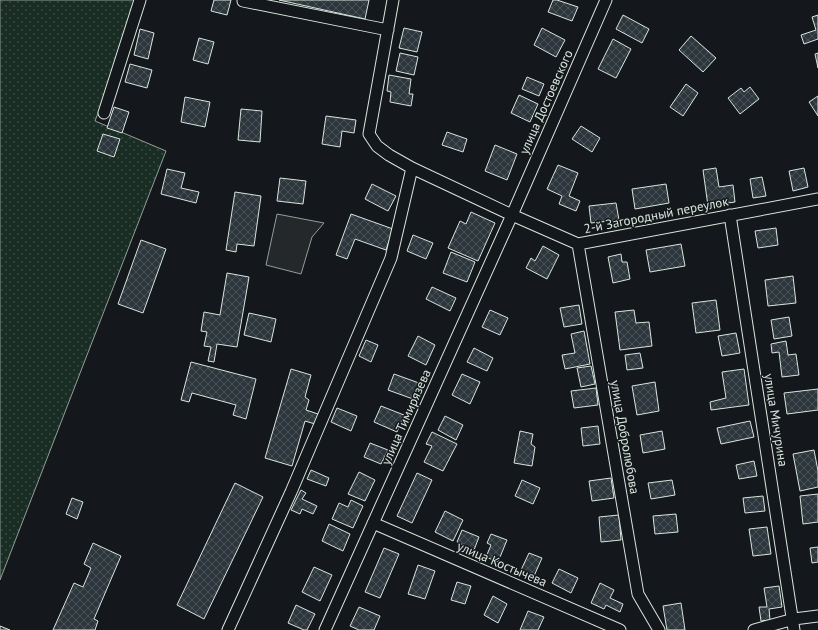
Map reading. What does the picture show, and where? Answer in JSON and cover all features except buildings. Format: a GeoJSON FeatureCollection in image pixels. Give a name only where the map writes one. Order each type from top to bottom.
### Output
{"type":"FeatureCollection","features":[{"type":"Feature","properties":{"kind":"street"},"geometry":{"type":"LineString","coordinates":[[104,113],[140,0]]}},
{"type":"Feature","properties":{"kind":"street"},"geometry":{"type":"LineString","coordinates":[[243,0],[242,1],[388,30],[394,0]]}},
{"type":"Feature","properties":{"kind":"street","name":"улица Достоевского"},"geometry":{"type":"LineString","coordinates":[[512,216],[606,0]]}},
{"type":"Feature","properties":{"kind":"street","name":"2-й Загородный переулок"},"geometry":{"type":"LineString","coordinates":[[388,30],[369,134],[377,146],[389,155],[412,168],[512,216],[578,244],[818,200]]}},
{"type":"Feature","properties":{"kind":"street"},"geometry":{"type":"LineString","coordinates":[[228,630],[291,492],[391,258],[412,168]]}},
{"type":"Feature","properties":{"kind":"street","name":"улица Мичурина"},"geometry":{"type":"LineString","coordinates":[[730,215],[794,625]]}},
{"type":"Feature","properties":{"kind":"street","name":"улица Тимирязева"},"geometry":{"type":"LineString","coordinates":[[325,630],[512,216]]}},
{"type":"Feature","properties":{"kind":"street","name":"улица Добролюбова"},"geometry":{"type":"LineString","coordinates":[[578,244],[638,594],[659,630]]}},
{"type":"Feature","properties":{"kind":"street","name":"улица Костычева"},"geometry":{"type":"LineString","coordinates":[[373,523],[620,630]]}},
{"type":"Feature","properties":{"kind":"street"},"geometry":{"type":"LineString","coordinates":[[754,630],[794,625],[818,616]]}},
{"type":"Feature","properties":{"kind":"green space"},"geometry":{"type":"Polygon","coordinates":[[[0,0],[141,0],[95,121],[166,151],[0,580],[0,0]]]}},
{"type":"Feature","properties":{"kind":"shaded area"},"geometry":{"type":"Polygon","coordinates":[[[277,214],[324,223],[312,237],[301,274],[266,265],[277,214]]]}}]}
